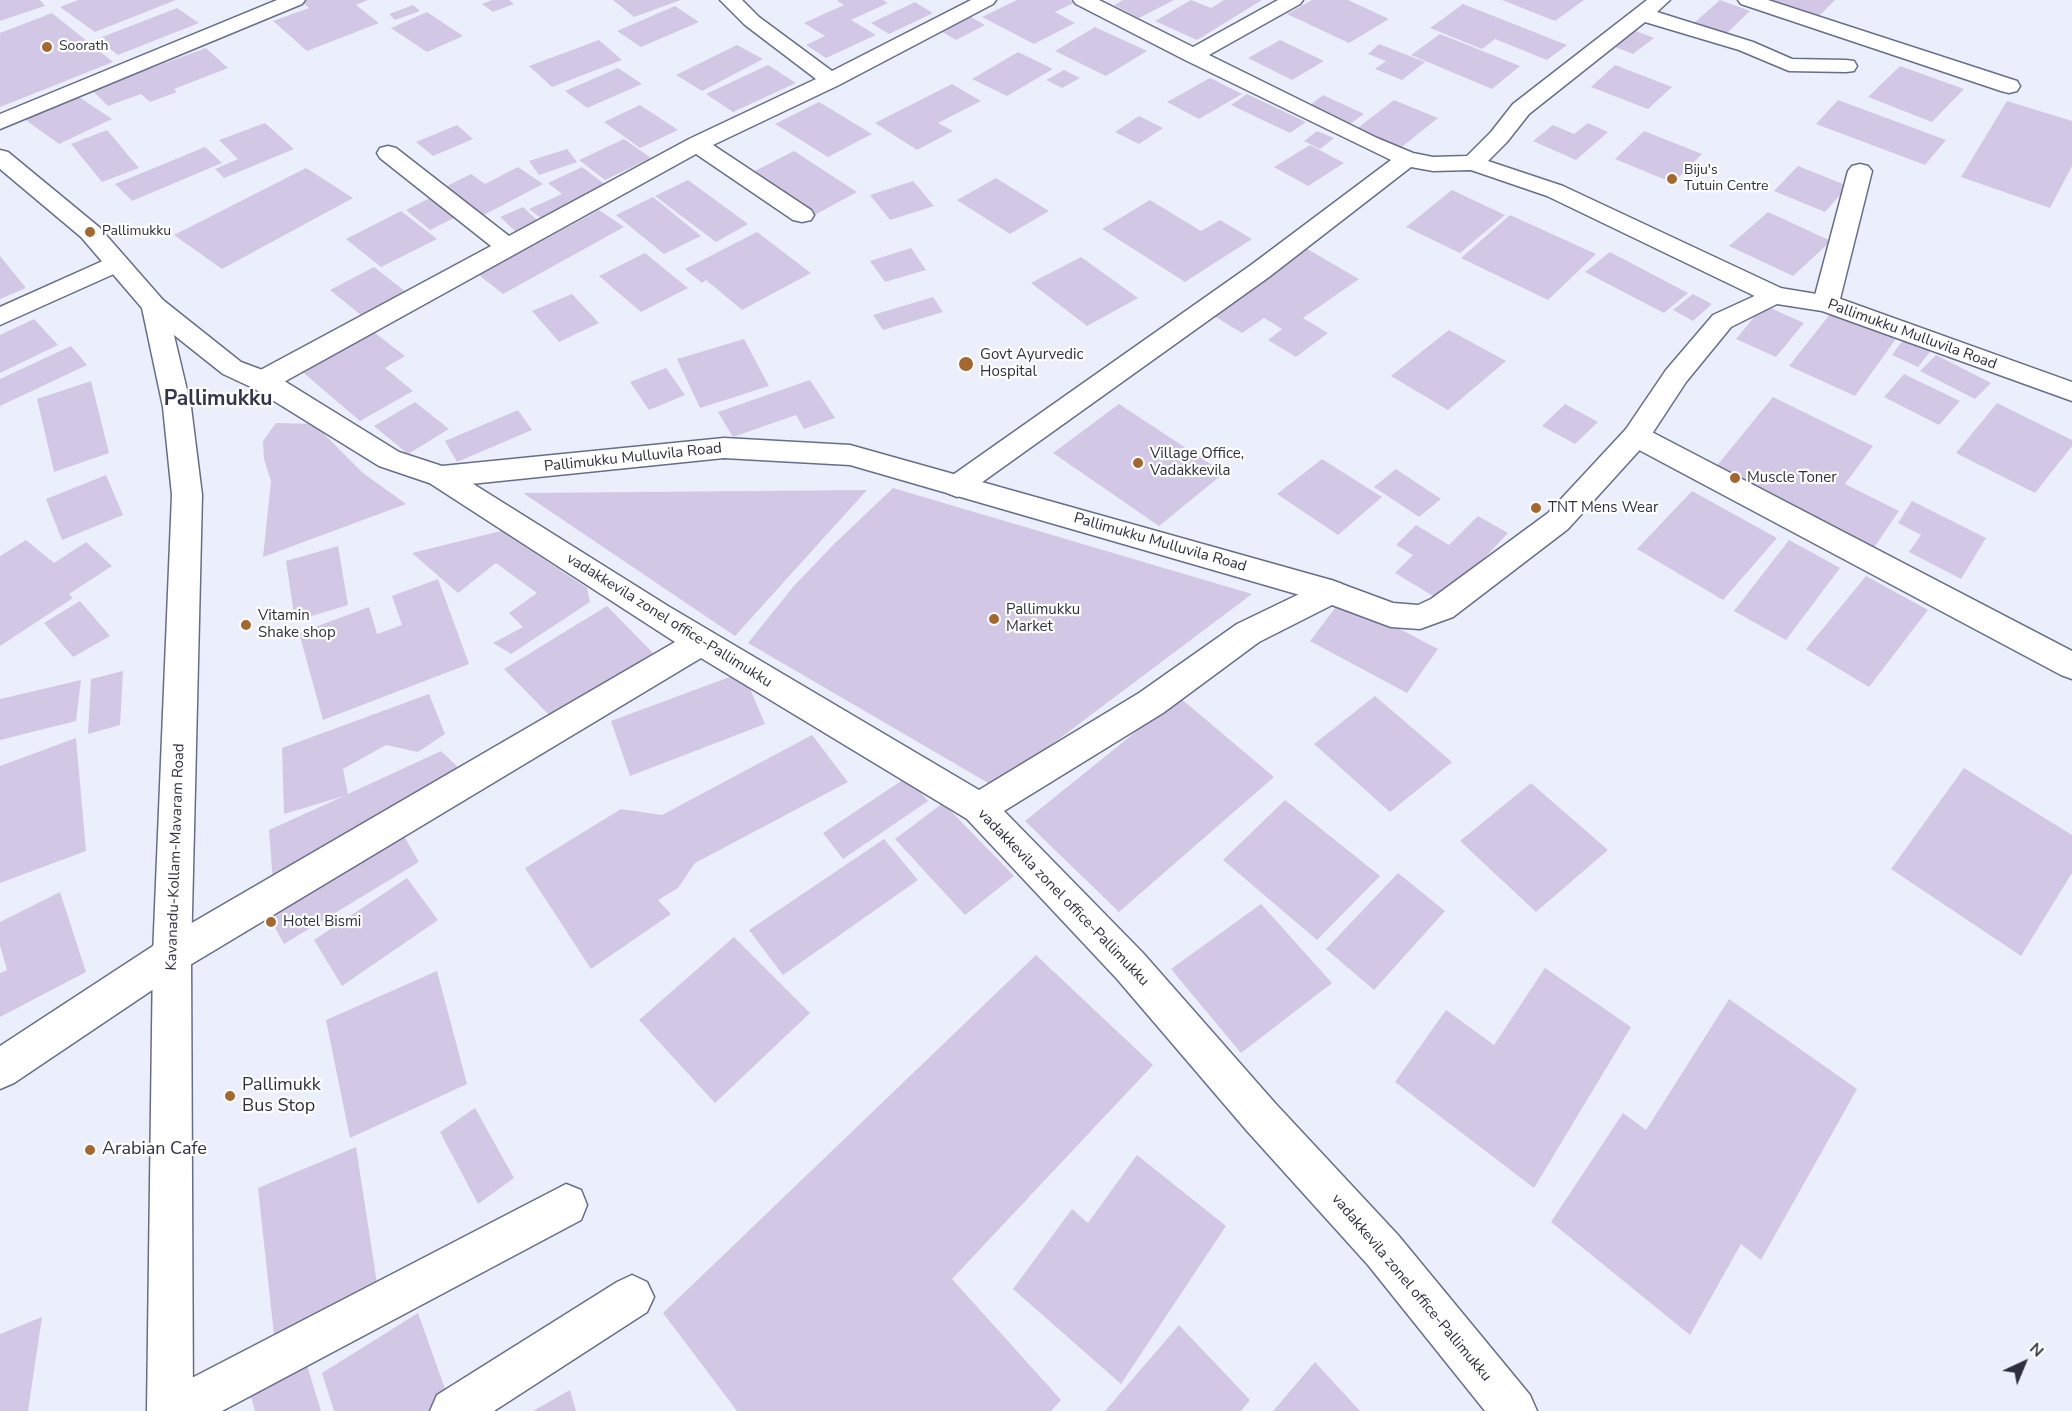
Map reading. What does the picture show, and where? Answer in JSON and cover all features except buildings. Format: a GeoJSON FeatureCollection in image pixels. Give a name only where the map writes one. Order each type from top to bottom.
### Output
{"type":"FeatureCollection","features":[{"type":"Feature","properties":{"kind":"street"},"geometry":{"type":"LineString","coordinates":[[0,122],[295,0]]}},
{"type":"Feature","properties":{"kind":"street"},"geometry":{"type":"LineString","coordinates":[[730,0],[752,21],[831,80]]}},
{"type":"Feature","properties":{"kind":"street"},"geometry":{"type":"LineString","coordinates":[[263,381],[697,144],[831,80],[986,0]]}},
{"type":"Feature","properties":{"kind":"street"},"geometry":{"type":"LineString","coordinates":[[1083,0],[1369,143],[1407,159],[1433,164],[1473,163],[1555,192],[1774,295]]}},
{"type":"Feature","properties":{"kind":"street"},"geometry":{"type":"LineString","coordinates":[[1192,56],[1293,0]]}},
{"type":"Feature","properties":{"kind":"street"},"geometry":{"type":"LineString","coordinates":[[1473,163],[1521,109],[1660,0]]}},
{"type":"Feature","properties":{"kind":"street"},"geometry":{"type":"LineString","coordinates":[[1748,0],[2009,87]]}},
{"type":"Feature","properties":{"kind":"street"},"geometry":{"type":"LineString","coordinates":[[1640,14],[1693,28],[1789,65],[1846,66]]}},
{"type":"Feature","properties":{"kind":"street"},"geometry":{"type":"LineString","coordinates":[[697,144],[802,214]]}},
{"type":"Feature","properties":{"kind":"street"},"geometry":{"type":"LineString","coordinates":[[388,153],[508,248]]}},
{"type":"Feature","properties":{"kind":"street","name":"Pallimukku Mulluvila Road"},"geometry":{"type":"LineString","coordinates":[[0,157],[90,232],[154,306],[232,368],[263,381],[389,459],[441,477],[724,448],[850,455],[1331,592],[1391,615],[1420,616],[1443,608],[1558,520],[1636,436],[1676,376],[1722,321],[1774,295],[1826,303],[2072,392]]}},
{"type":"Feature","properties":{"kind":"street"},"geometry":{"type":"LineString","coordinates":[[957,486],[1260,272],[1407,159]]}},
{"type":"Feature","properties":{"kind":"street"},"geometry":{"type":"LineString","coordinates":[[1826,303],[1860,171]]}},
{"type":"Feature","properties":{"kind":"street"},"geometry":{"type":"LineString","coordinates":[[0,317],[116,263]]}},
{"type":"Feature","properties":{"kind":"street","name":"Kavanadu-Kollam-Mavaram Road"},"geometry":{"type":"LineString","coordinates":[[154,306],[177,407],[187,495],[172,955],[173,1411]]}},
{"type":"Feature","properties":{"kind":"street"},"geometry":{"type":"LineString","coordinates":[[1636,436],[2072,666]]}},
{"type":"Feature","properties":{"kind":"street","name":"vadakkevila zonel office-Pallimukku"},"geometry":{"type":"LineString","coordinates":[[441,477],[701,642],[979,808],[1130,966],[1261,1117],[1383,1250],[1514,1411]]}},
{"type":"Feature","properties":{"kind":"street"},"geometry":{"type":"LineString","coordinates":[[979,808],[1151,703],[1248,633],[1331,592]]}},
{"type":"Feature","properties":{"kind":"street"},"geometry":{"type":"LineString","coordinates":[[0,1069],[172,955],[701,642]]}},
{"type":"Feature","properties":{"kind":"street"},"geometry":{"type":"LineString","coordinates":[[173,1411],[566,1205]]}},
{"type":"Feature","properties":{"kind":"street"},"geometry":{"type":"LineString","coordinates":[[453,1411],[632,1297]]}},
{"type":"Feature","properties":{"kind":"place","name":"Soorath"},"geometry":{"type":"Point","coordinates":[47,47]}},
{"type":"Feature","properties":{"kind":"place","name":"Biju's Tutuin Centre"},"geometry":{"type":"Point","coordinates":[1672,179]}},
{"type":"Feature","properties":{"kind":"place","name":"Pallimukku"},"geometry":{"type":"Point","coordinates":[90,232]}},
{"type":"Feature","properties":{"kind":"place","name":"Govt Ayurvedic Hospital"},"geometry":{"type":"Point","coordinates":[966,364]}},
{"type":"Feature","properties":{"kind":"place","name":"Village Office, Vadakkevila"},"geometry":{"type":"Point","coordinates":[1138,463]}},
{"type":"Feature","properties":{"kind":"place","name":"Muscle Toner"},"geometry":{"type":"Point","coordinates":[1735,478]}},
{"type":"Feature","properties":{"kind":"place","name":"TNT Mens Wear"},"geometry":{"type":"Point","coordinates":[1536,508]}},
{"type":"Feature","properties":{"kind":"place","name":"Pallimukku Market"},"geometry":{"type":"Point","coordinates":[994,619]}},
{"type":"Feature","properties":{"kind":"place","name":"Vitamin Shake shop"},"geometry":{"type":"Point","coordinates":[246,625]}},
{"type":"Feature","properties":{"kind":"place","name":"Hotel Bismi"},"geometry":{"type":"Point","coordinates":[271,922]}},
{"type":"Feature","properties":{"kind":"place","name":"Pallimukk Bus Stop"},"geometry":{"type":"Point","coordinates":[230,1096]}},
{"type":"Feature","properties":{"kind":"place","name":"Arabian Cafe"},"geometry":{"type":"Point","coordinates":[90,1150]}},
{"type":"Feature","properties":{"kind":"district","name":"Pallimukku"},"geometry":{"type":"Point","coordinates":[218,400]}}]}
